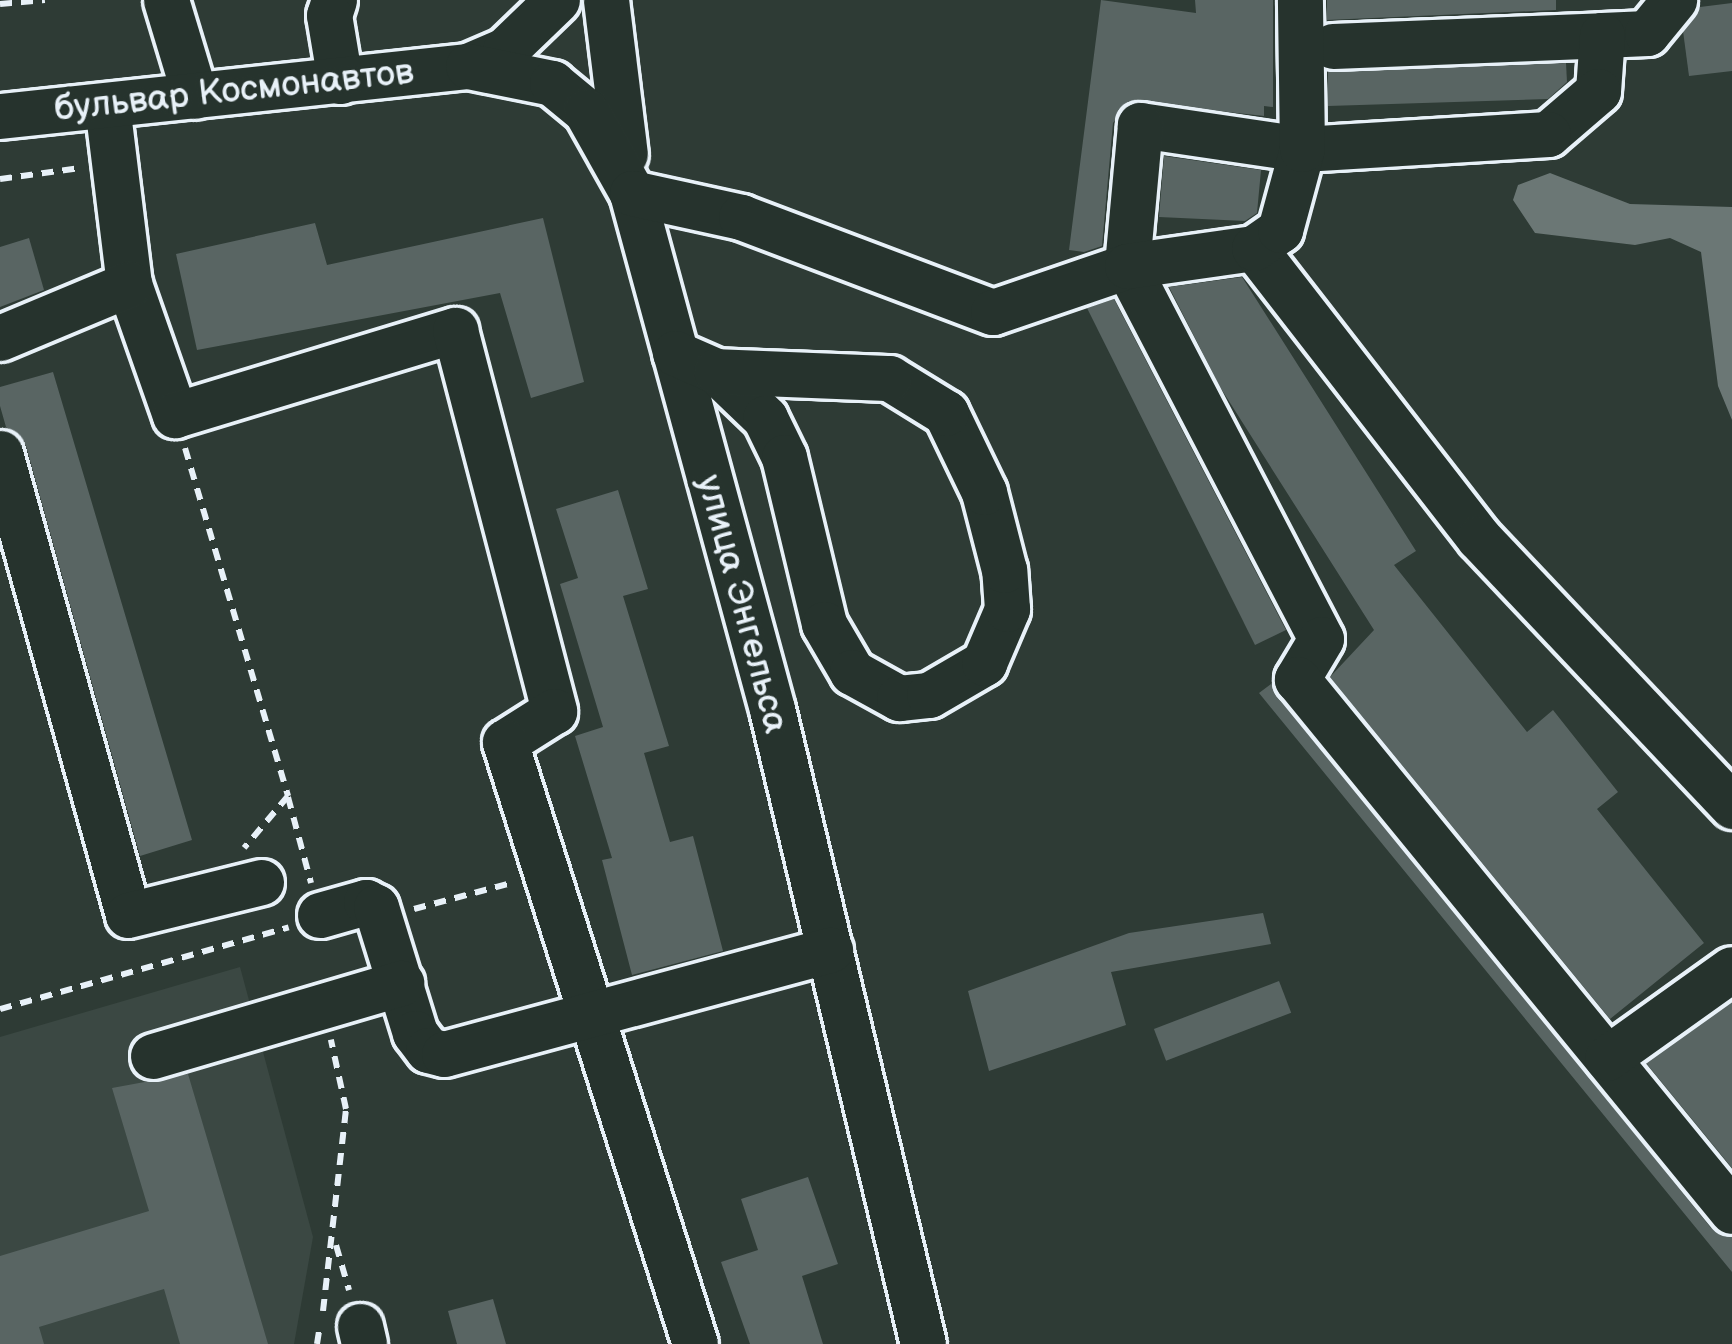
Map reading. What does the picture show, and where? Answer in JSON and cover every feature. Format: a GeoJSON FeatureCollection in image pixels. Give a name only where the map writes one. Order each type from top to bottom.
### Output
{"type":"FeatureCollection","features":[{"type":"Feature","properties":{"kind":"street"},"geometry":{"type":"LineString","coordinates":[[166,0],[194,96]]}},
{"type":"Feature","properties":{"kind":"street"},"geometry":{"type":"LineString","coordinates":[[334,0],[328,15],[340,82]]}},
{"type":"Feature","properties":{"kind":"street"},"geometry":{"type":"LineString","coordinates":[[468,66],[505,50],[557,0]]}},
{"type":"Feature","properties":{"kind":"street"},"geometry":{"type":"LineString","coordinates":[[606,0],[609,71],[632,193],[741,217],[993,311],[1127,266],[1254,248],[1280,230],[1302,149],[1300,0]]}},
{"type":"Feature","properties":{"kind":"street"},"geometry":{"type":"LineString","coordinates":[[1333,46],[1647,33],[1674,0]]}},
{"type":"Feature","properties":{"kind":"street"},"geometry":{"type":"LineString","coordinates":[[1602,35],[1598,91],[1548,134],[1302,149],[1140,124],[1127,266],[1321,639],[1297,679],[1732,1211]]}},
{"type":"Feature","properties":{"kind":"street","name":"бульвар Космонавтов"},"geometry":{"type":"LineString","coordinates":[[0,116],[468,66]]}},
{"type":"Feature","properties":{"kind":"street","name":"улица Энгельса"},"geometry":{"type":"LineString","coordinates":[[468,66],[552,83],[586,111],[632,193],[830,950],[923,1344]]}},
{"type":"Feature","properties":{"kind":"street"},"geometry":{"type":"LineString","coordinates":[[107,105],[129,284],[175,415],[454,330],[554,711],[505,742],[695,1344]]}},
{"type":"Feature","properties":{"kind":"street"},"geometry":{"type":"LineString","coordinates":[[1254,248],[1479,538],[1732,806]]}},
{"type":"Feature","properties":{"kind":"street"},"geometry":{"type":"LineString","coordinates":[[0,338],[129,284]]}},
{"type":"Feature","properties":{"kind":"street"},"geometry":{"type":"LineString","coordinates":[[675,353],[716,370],[765,418],[784,457],[824,624],[852,672],[899,698],[928,695],[984,664],[1007,609],[1004,570],[984,492],[946,413],[919,391],[855,371],[716,370]]}},
{"type":"Feature","properties":{"kind":"street"},"geometry":{"type":"LineString","coordinates":[[0,453],[128,915],[261,882]]}},
{"type":"Feature","properties":{"kind":"street"},"geometry":{"type":"LineString","coordinates":[[320,915],[366,902],[381,917],[416,1033],[428,1050],[444,1054],[830,950]]}},
{"type":"Feature","properties":{"kind":"street"},"geometry":{"type":"LineString","coordinates":[[1606,1058],[1732,969]]}},
{"type":"Feature","properties":{"kind":"street"},"geometry":{"type":"LineString","coordinates":[[153,1057],[401,983]]}},
{"type":"Feature","properties":{"kind":"path"},"geometry":{"type":"LineString","coordinates":[[0,4],[45,0]]}},
{"type":"Feature","properties":{"kind":"path"},"geometry":{"type":"LineString","coordinates":[[0,179],[115,164]]}},
{"type":"Feature","properties":{"kind":"path"},"geometry":{"type":"LineString","coordinates":[[0,1009],[320,915],[175,415]]}},
{"type":"Feature","properties":{"kind":"path"},"geometry":{"type":"LineString","coordinates":[[261,882],[241,865],[241,851],[288,796]]}},
{"type":"Feature","properties":{"kind":"path"},"geometry":{"type":"LineString","coordinates":[[381,917],[544,874]]}},
{"type":"Feature","properties":{"kind":"path"},"geometry":{"type":"LineString","coordinates":[[317,1344],[335,1241],[346,1109],[320,1004]]}},
{"type":"Feature","properties":{"kind":"path"},"geometry":{"type":"LineString","coordinates":[[335,1241],[362,1335]]}},
{"type":"Feature","properties":{"kind":"shaded area"},"geometry":{"type":"Polygon","coordinates":[[[1550,173],[1630,204],[1732,207],[1732,420],[1718,386],[1701,252],[1670,238],[1635,245],[1535,233],[1513,200],[1518,185],[1550,173]]]}},
{"type":"Feature","properties":{"kind":"shaded area"},"geometry":{"type":"Polygon","coordinates":[[[240,967],[313,1237],[294,1344],[0,1344],[0,1037],[240,967]]]}},
{"type":"Feature","properties":{"kind":"building"},"geometry":{"type":"Polygon","coordinates":[[[1101,0],[1196,13],[1195,0],[1273,0],[1273,107],[1264,106],[1264,116],[1129,101],[1113,123],[1102,246],[1084,252],[1069,250],[1101,0]]]}},
{"type":"Feature","properties":{"kind":"building"},"geometry":{"type":"Polygon","coordinates":[[[1327,0],[1556,0],[1556,10],[1327,20],[1327,0]]]}},
{"type":"Feature","properties":{"kind":"building"},"geometry":{"type":"Polygon","coordinates":[[[1732,3],[1732,71],[1689,76],[1683,31],[1700,7],[1732,3]]]}},
{"type":"Feature","properties":{"kind":"building"},"geometry":{"type":"Polygon","coordinates":[[[1566,63],[1567,82],[1548,99],[1328,106],[1328,72],[1566,63]]]}},
{"type":"Feature","properties":{"kind":"building"},"geometry":{"type":"Polygon","coordinates":[[[1164,156],[1261,170],[1257,213],[1245,221],[1159,217],[1164,156]]]}},
{"type":"Feature","properties":{"kind":"building"},"geometry":{"type":"Polygon","coordinates":[[[543,218],[584,382],[531,398],[500,293],[197,350],[176,254],[315,223],[327,265],[543,218]]]}},
{"type":"Feature","properties":{"kind":"building"},"geometry":{"type":"Polygon","coordinates":[[[29,238],[44,290],[0,307],[0,247],[29,238]]]}},
{"type":"Feature","properties":{"kind":"building"},"geometry":{"type":"Polygon","coordinates":[[[1242,277],[1416,551],[1394,565],[1527,732],[1553,710],[1618,792],[1597,809],[1704,943],[1610,1019],[1330,677],[1374,630],[1220,387],[1169,287],[1242,277]]]}},
{"type":"Feature","properties":{"kind":"building"},"geometry":{"type":"Polygon","coordinates":[[[1114,299],[1286,630],[1255,645],[1087,308],[1114,299]]]}},
{"type":"Feature","properties":{"kind":"building"},"geometry":{"type":"Polygon","coordinates":[[[53,372],[192,840],[140,856],[26,446],[6,427],[0,406],[0,387],[53,372]]]}},
{"type":"Feature","properties":{"kind":"building"},"geometry":{"type":"Polygon","coordinates":[[[618,490],[648,589],[623,596],[669,746],[644,753],[670,842],[693,836],[723,951],[632,975],[602,860],[612,858],[575,736],[603,727],[560,584],[578,578],[556,509],[618,490]]]}},
{"type":"Feature","properties":{"kind":"building"},"geometry":{"type":"Polygon","coordinates":[[[1271,684],[1711,1228],[1732,1237],[1732,1272],[1259,693],[1271,684]]]}},
{"type":"Feature","properties":{"kind":"building"},"geometry":{"type":"Polygon","coordinates":[[[1263,913],[1271,944],[1111,972],[1126,1025],[989,1071],[968,991],[1129,933],[1263,913]]]}},
{"type":"Feature","properties":{"kind":"building"},"geometry":{"type":"Polygon","coordinates":[[[1279,981],[1291,1013],[1166,1061],[1154,1029],[1279,981]]]}},
{"type":"Feature","properties":{"kind":"building"},"geometry":{"type":"Polygon","coordinates":[[[1732,1002],[1732,1168],[1646,1063],[1732,1002]]]}},
{"type":"Feature","properties":{"kind":"building"},"geometry":{"type":"Polygon","coordinates":[[[188,1074],[268,1344],[180,1344],[164,1289],[39,1327],[44,1344],[0,1344],[0,1256],[149,1211],[112,1088],[188,1074]]]}},
{"type":"Feature","properties":{"kind":"building"},"geometry":{"type":"Polygon","coordinates":[[[808,1177],[838,1264],[802,1276],[823,1344],[750,1344],[721,1262],[758,1250],[741,1199],[808,1177]]]}},
{"type":"Feature","properties":{"kind":"building"},"geometry":{"type":"Polygon","coordinates":[[[493,1299],[506,1344],[457,1344],[448,1311],[493,1299]]]}}]}
